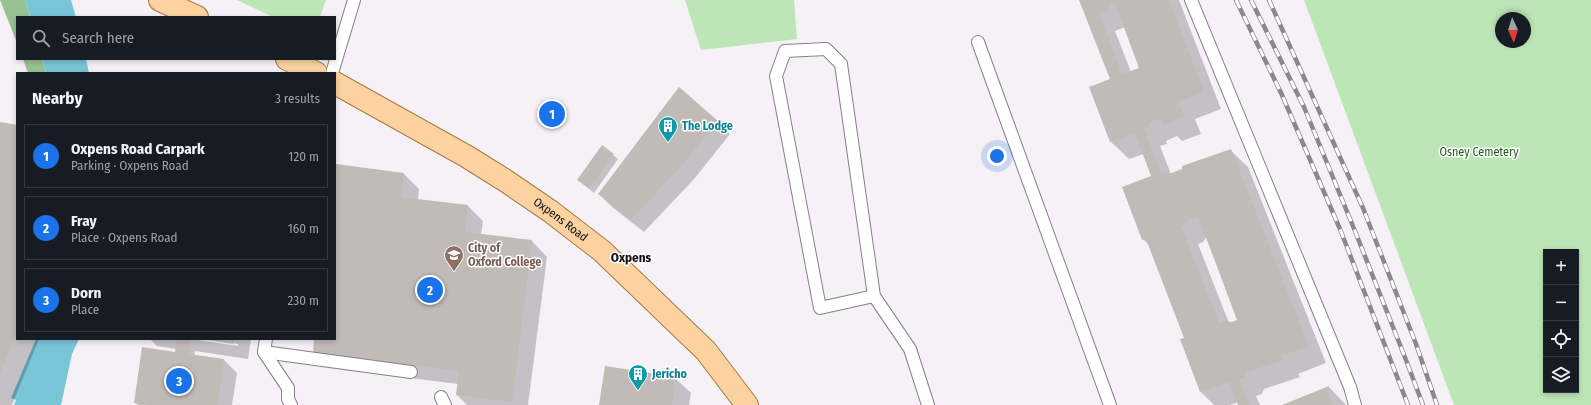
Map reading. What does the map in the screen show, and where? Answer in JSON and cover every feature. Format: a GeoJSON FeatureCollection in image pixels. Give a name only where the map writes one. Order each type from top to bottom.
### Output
{"type":"FeatureCollection","features":[{"type":"Feature","properties":{"kind":"main road"},"geometry":{"type":"LineString","coordinates":[[160,0],[195,16]]}},
{"type":"Feature","properties":{"kind":"main road"},"geometry":{"type":"LineString","coordinates":[[289,60],[310,71]]}},
{"type":"Feature","properties":{"kind":"main road","name":"Oxpens Road"},"geometry":{"type":"LineString","coordinates":[[336,84],[466,156],[550,211],[602,251],[706,351],[747,405]]}},
{"type":"Feature","properties":{"kind":"lane"},"geometry":{"type":"LineString","coordinates":[[336,60],[354,0]]}},
{"type":"Feature","properties":{"kind":"lane"},"geometry":{"type":"LineString","coordinates":[[1191,0],[1345,375],[1355,405]]}},
{"type":"Feature","properties":{"kind":"lane"},"geometry":{"type":"LineString","coordinates":[[978,42],[1110,405]]}},
{"type":"Feature","properties":{"kind":"lane"},"geometry":{"type":"LineString","coordinates":[[874,296],[820,308],[776,76],[785,51],[826,49],[841,64],[874,296],[910,349],[928,405]]}},
{"type":"Feature","properties":{"kind":"lane"},"geometry":{"type":"LineString","coordinates":[[332,72],[336,60]]}},
{"type":"Feature","properties":{"kind":"lane"},"geometry":{"type":"LineString","coordinates":[[266,340],[264,352],[288,388],[288,399],[292,405]]}},
{"type":"Feature","properties":{"kind":"lane"},"geometry":{"type":"LineString","coordinates":[[264,352],[411,372]]}},
{"type":"Feature","properties":{"kind":"green space"},"geometry":{"type":"Polygon","coordinates":[[[0,0],[25,0],[30,16],[16,16],[16,40],[0,0]]]}},
{"type":"Feature","properties":{"kind":"green space"},"geometry":{"type":"Polygon","coordinates":[[[237,0],[326,0],[320,16],[271,16],[237,0]]]}},
{"type":"Feature","properties":{"kind":"green space"},"geometry":{"type":"Polygon","coordinates":[[[685,0],[794,0],[797,39],[701,50],[685,0]]]}},
{"type":"Feature","properties":{"kind":"green space","name":"Osney Cemetery"},"geometry":{"type":"Polygon","coordinates":[[[1304,0],[1591,0],[1591,405],[1454,405],[1304,0]]]}},
{"type":"Feature","properties":{"kind":"green space"},"geometry":{"type":"Polygon","coordinates":[[[23,60],[42,60],[46,72],[28,72],[23,60]]]}},
{"type":"Feature","properties":{"kind":"water"},"geometry":{"type":"Polygon","coordinates":[[[25,0],[71,0],[76,16],[30,16],[25,0]]]}},
{"type":"Feature","properties":{"kind":"water"},"geometry":{"type":"Polygon","coordinates":[[[42,60],[86,60],[89,72],[46,72],[42,60]]]}},
{"type":"Feature","properties":{"kind":"water"},"geometry":{"type":"Polygon","coordinates":[[[36,340],[79,340],[72,354],[61,405],[14,405],[16,400],[11,398],[36,340]]]}},
{"type":"Feature","properties":{"kind":"building"},"geometry":{"type":"Polygon","coordinates":[[[1079,0],[1169,0],[1204,92],[1178,102],[1184,116],[1164,124],[1161,118],[1149,123],[1150,126],[1144,128],[1160,172],[1163,171],[1169,174],[1182,169],[1182,166],[1231,149],[1309,346],[1282,356],[1283,360],[1246,372],[1245,377],[1239,379],[1249,405],[1238,405],[1229,382],[1200,392],[1180,339],[1184,338],[1146,239],[1142,240],[1122,187],[1151,176],[1135,133],[1110,142],[1089,87],[1110,79],[1079,0]],[[1110,3],[1108,10],[1099,14],[1122,74],[1139,68],[1115,3],[1110,3]],[[1198,216],[1188,219],[1186,224],[1181,226],[1219,323],[1225,321],[1232,322],[1237,320],[1198,216]]]}},
{"type":"Feature","properties":{"kind":"building","name":"The Lodge"},"geometry":{"type":"Polygon","coordinates":[[[679,87],[718,121],[682,165],[631,220],[598,194],[679,87]]]}},
{"type":"Feature","properties":{"kind":"building"},"geometry":{"type":"Polygon","coordinates":[[[0,122],[16,125],[16,334],[0,373],[0,122]]]}},
{"type":"Feature","properties":{"kind":"building"},"geometry":{"type":"Polygon","coordinates":[[[602,145],[614,154],[589,188],[577,180],[602,145]]]}},
{"type":"Feature","properties":{"kind":"building"},"geometry":{"type":"Polygon","coordinates":[[[336,164],[404,173],[401,197],[468,205],[465,232],[532,240],[512,402],[456,395],[459,371],[313,353],[314,340],[336,340],[336,164]]]}},
{"type":"Feature","properties":{"kind":"building"},"geometry":{"type":"Polygon","coordinates":[[[177,340],[191,340],[189,354],[224,359],[218,405],[149,405],[134,403],[142,347],[175,352],[177,340]]]}},
{"type":"Feature","properties":{"kind":"building"},"geometry":{"type":"Polygon","coordinates":[[[209,340],[234,340],[233,344],[209,340]]]}},
{"type":"Feature","properties":{"kind":"building","name":"Jericho"},"geometry":{"type":"Polygon","coordinates":[[[605,366],[676,377],[672,405],[599,405],[605,366]]]}},
{"type":"Feature","properties":{"kind":"building"},"geometry":{"type":"Polygon","coordinates":[[[1329,386],[1328,394],[1333,405],[1282,405],[1329,386]]]}},
{"type":"Feature","properties":{"kind":"railway"},"geometry":{"type":"LineString","coordinates":[[1236,0],[1282,95],[1340,229],[1408,405]]}},
{"type":"Feature","properties":{"kind":"railway"},"geometry":{"type":"LineString","coordinates":[[1251,0],[1304,107],[1355,231],[1423,405]]}},
{"type":"Feature","properties":{"kind":"railway"},"geometry":{"type":"LineString","coordinates":[[1269,0],[1363,208],[1416,344],[1437,405]]}},
{"type":"Feature","properties":{"kind":"place","name":"Oxpens Road Carpark"},"geometry":{"type":"Point","coordinates":[552,114]}},
{"type":"Feature","properties":{"kind":"place","name":"The Lodge"},"geometry":{"type":"Point","coordinates":[668,143]}},
{"type":"Feature","properties":{"kind":"place","name":"City of Oxford College"},"geometry":{"type":"Point","coordinates":[454,272]}},
{"type":"Feature","properties":{"kind":"place","name":"Fray"},"geometry":{"type":"Point","coordinates":[430,290]}},
{"type":"Feature","properties":{"kind":"place","name":"Dorn"},"geometry":{"type":"Point","coordinates":[179,381]}},
{"type":"Feature","properties":{"kind":"place","name":"Jericho"},"geometry":{"type":"Point","coordinates":[638,391]}},
{"type":"Feature","properties":{"kind":"district","name":"Oxpens"},"geometry":{"type":"Point","coordinates":[631,257]}}]}
